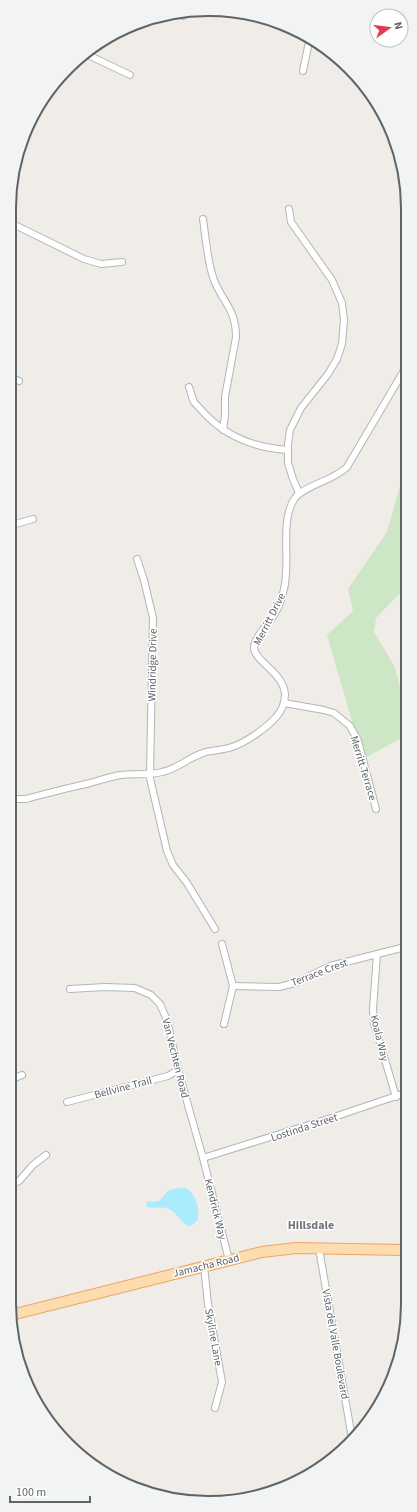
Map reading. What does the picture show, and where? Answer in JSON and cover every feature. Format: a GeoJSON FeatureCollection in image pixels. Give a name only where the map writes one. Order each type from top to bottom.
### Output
{"type":"FeatureCollection","features":[{"type":"Feature","properties":{"kind":"main road","name":"Jamacha Road"},"geometry":{"type":"LineString","coordinates":[[16,1314],[262,1252],[296,1248],[401,1250]]}},
{"type":"Feature","properties":{"kind":"street"},"geometry":{"type":"LineString","coordinates":[[304,71],[309,44]]}},
{"type":"Feature","properties":{"kind":"street"},"geometry":{"type":"LineString","coordinates":[[91,56],[130,75]]}},
{"type":"Feature","properties":{"kind":"street"},"geometry":{"type":"LineString","coordinates":[[289,209],[291,222],[336,287],[343,312],[344,328],[341,350],[337,359],[328,374],[300,408],[289,437],[288,463],[299,493],[340,474],[347,467],[401,375]]}},
{"type":"Feature","properties":{"kind":"street"},"geometry":{"type":"LineString","coordinates":[[203,219],[214,280],[231,310],[236,330],[225,397],[223,430]]}},
{"type":"Feature","properties":{"kind":"street"},"geometry":{"type":"LineString","coordinates":[[16,225],[84,259],[101,264],[122,262]]}},
{"type":"Feature","properties":{"kind":"street"},"geometry":{"type":"LineString","coordinates":[[189,387],[195,403],[223,430],[248,443],[271,449],[288,450]]}},
{"type":"Feature","properties":{"kind":"street","name":"Merritt Drive"},"geometry":{"type":"LineString","coordinates":[[284,704],[285,693],[280,680],[257,655],[254,647],[283,596],[287,562],[287,516],[293,501],[299,493]]}},
{"type":"Feature","properties":{"kind":"street"},"geometry":{"type":"LineString","coordinates":[[16,524],[33,519]]}},
{"type":"Feature","properties":{"kind":"street","name":"Windridge Drive"},"geometry":{"type":"LineString","coordinates":[[137,559],[144,580],[153,618],[150,774],[167,851],[173,865],[187,883],[215,928]]}},
{"type":"Feature","properties":{"kind":"street"},"geometry":{"type":"LineString","coordinates":[[16,799],[26,799],[119,775],[160,773],[169,770],[204,752],[233,747],[266,726],[278,716],[284,704]]}},
{"type":"Feature","properties":{"kind":"street","name":"Merritt Terrace"},"geometry":{"type":"LineString","coordinates":[[284,704],[324,710],[334,714],[350,726],[358,741],[376,809]]}},
{"type":"Feature","properties":{"kind":"street"},"geometry":{"type":"LineString","coordinates":[[222,944],[233,986],[224,1024]]}},
{"type":"Feature","properties":{"kind":"street","name":"Terrace Crest"},"geometry":{"type":"LineString","coordinates":[[233,986],[279,987],[295,983],[330,966],[401,948]]}},
{"type":"Feature","properties":{"kind":"street","name":"Koala Way"},"geometry":{"type":"LineString","coordinates":[[377,954],[373,1009],[374,1023],[396,1096]]}},
{"type":"Feature","properties":{"kind":"street","name":"Van Vechten Road"},"geometry":{"type":"LineString","coordinates":[[70,988],[135,988],[150,995],[160,1004],[167,1020],[178,1070],[203,1158]]}},
{"type":"Feature","properties":{"kind":"street","name":"Bellvine Trail"},"geometry":{"type":"LineString","coordinates":[[67,1102],[168,1076],[178,1070]]}},
{"type":"Feature","properties":{"kind":"street"},"geometry":{"type":"LineString","coordinates":[[16,1078],[22,1075]]}},
{"type":"Feature","properties":{"kind":"street","name":"Lostinda Street"},"geometry":{"type":"LineString","coordinates":[[203,1158],[401,1094]]}},
{"type":"Feature","properties":{"kind":"street"},"geometry":{"type":"LineString","coordinates":[[16,1182],[33,1165],[46,1155]]}},
{"type":"Feature","properties":{"kind":"street","name":"Kendrick Way"},"geometry":{"type":"LineString","coordinates":[[203,1158],[229,1260]]}},
{"type":"Feature","properties":{"kind":"street","name":"Vista del Valle Boulevard"},"geometry":{"type":"LineString","coordinates":[[319,1249],[351,1432]]}},
{"type":"Feature","properties":{"kind":"street","name":"Skyline Lane"},"geometry":{"type":"LineString","coordinates":[[204,1266],[208,1304],[222,1382],[215,1408]]}},
{"type":"Feature","properties":{"kind":"green space"},"geometry":{"type":"Polygon","coordinates":[[[401,483],[401,594],[376,618],[374,632],[395,667],[401,692],[401,738],[363,759],[327,635],[353,611],[348,589],[387,532],[401,483]]]}},
{"type":"Feature","properties":{"kind":"water"},"geometry":{"type":"Polygon","coordinates":[[[186,1188],[193,1194],[198,1206],[198,1219],[190,1226],[184,1223],[169,1209],[147,1207],[146,1204],[148,1201],[157,1202],[166,1193],[173,1189],[186,1188]]]}},
{"type":"Feature","properties":{"kind":"district","name":"Hillsdale"},"geometry":{"type":"Point","coordinates":[311,1225]}}]}
